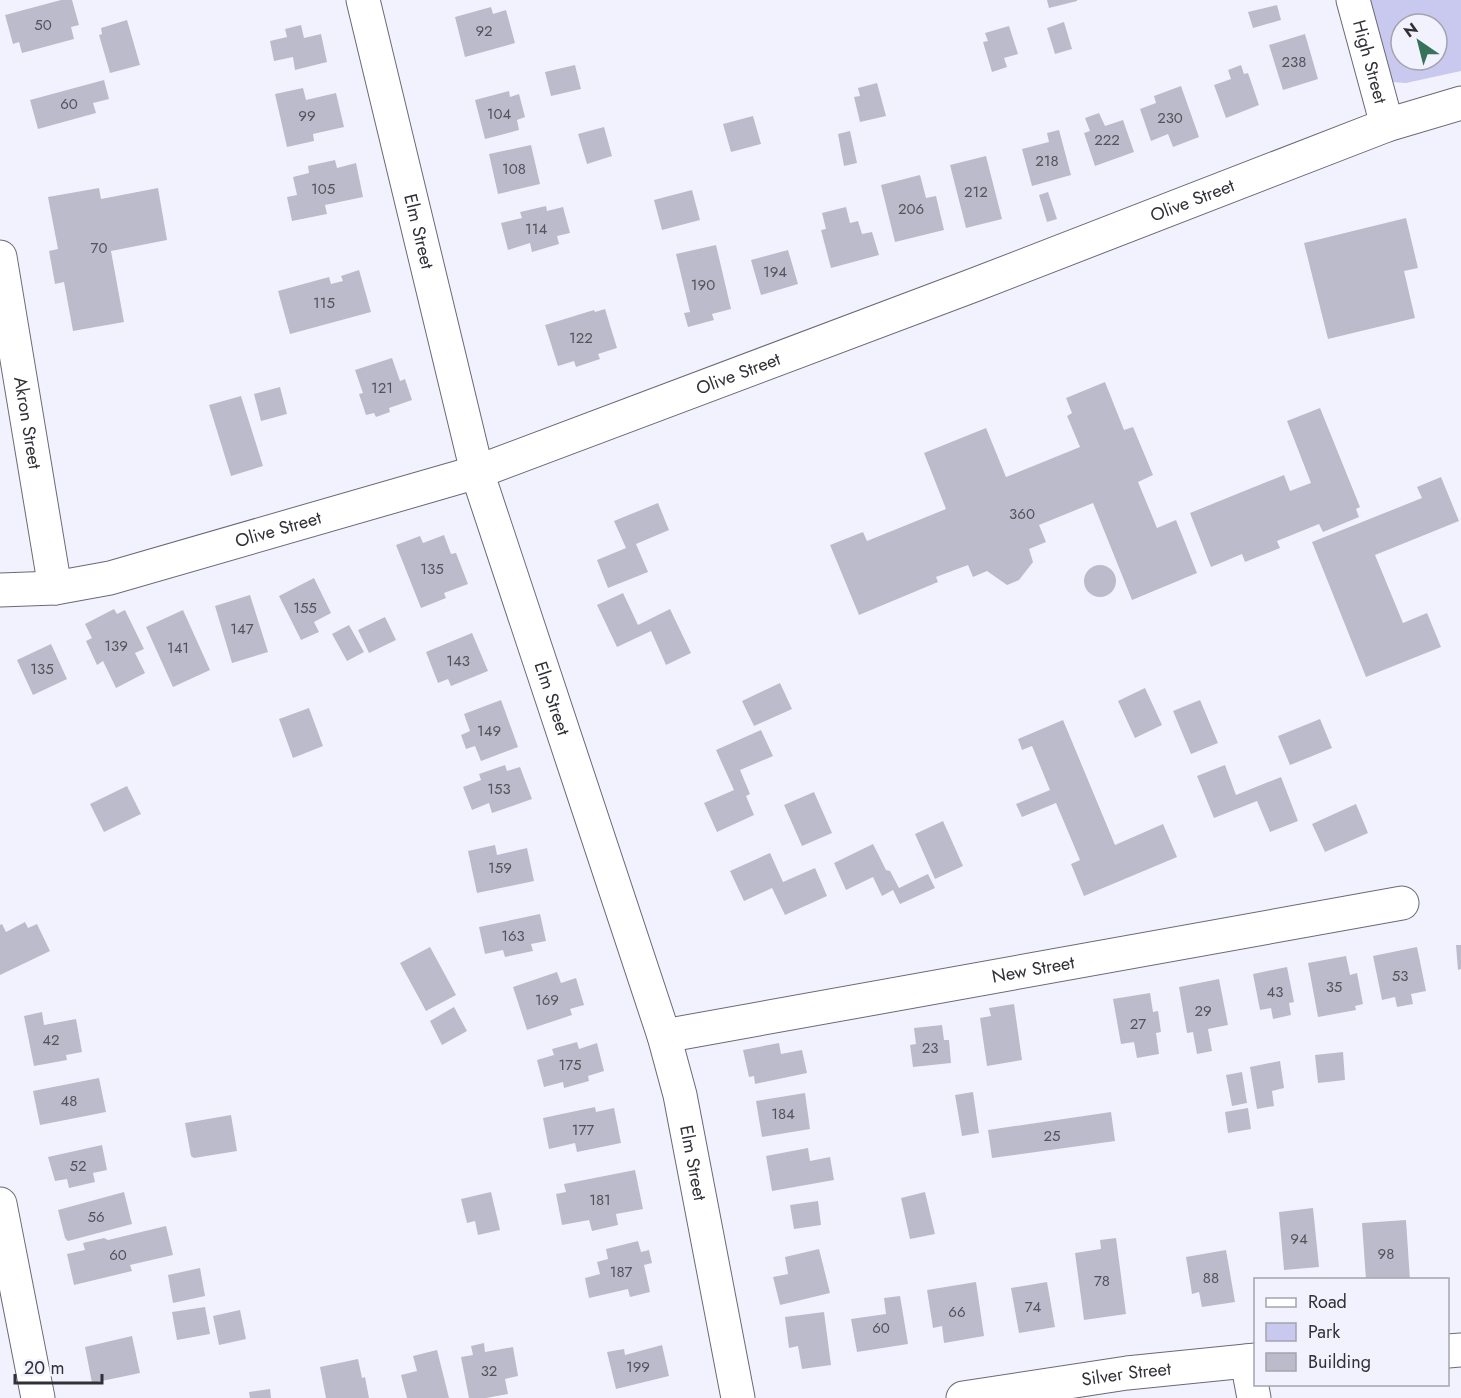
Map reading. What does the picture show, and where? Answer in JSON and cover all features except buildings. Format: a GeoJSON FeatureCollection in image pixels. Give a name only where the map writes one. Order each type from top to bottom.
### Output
{"type":"FeatureCollection","features":[{"type":"Feature","properties":{"kind":"street","name":"Elm Street"},"geometry":{"type":"LineString","coordinates":[[363,0],[477,472],[664,1036],[680,1095],[738,1398]]}},
{"type":"Feature","properties":{"kind":"street","name":"High Street"},"geometry":{"type":"LineString","coordinates":[[1353,0],[1387,125]]}},
{"type":"Feature","properties":{"kind":"street","name":"Olive Street"},"geometry":{"type":"LineString","coordinates":[[0,590],[55,588],[110,578],[477,472],[974,285],[1387,125],[1461,104]]}},
{"type":"Feature","properties":{"kind":"street","name":"Akron Street"},"geometry":{"type":"LineString","coordinates":[[0,257],[55,588]]}},
{"type":"Feature","properties":{"kind":"street","name":"New Street"},"geometry":{"type":"LineString","coordinates":[[664,1036],[1402,903]]}},
{"type":"Feature","properties":{"kind":"street"},"geometry":{"type":"LineString","coordinates":[[0,1204],[5,1245],[38,1398]]}},
{"type":"Feature","properties":{"kind":"street"},"geometry":{"type":"LineString","coordinates":[[1251,1360],[1254,1398]]}},
{"type":"Feature","properties":{"kind":"street","name":"Silver Street"},"geometry":{"type":"LineString","coordinates":[[963,1398],[1127,1373],[1251,1360]]}},
{"type":"Feature","properties":{"kind":"green space"},"geometry":{"type":"Polygon","coordinates":[[[1370,0],[1461,0],[1461,71],[1406,83],[1392,82],[1389,72],[1449,72],[1449,12],[1389,12],[1389,71],[1370,0]]]}}]}
